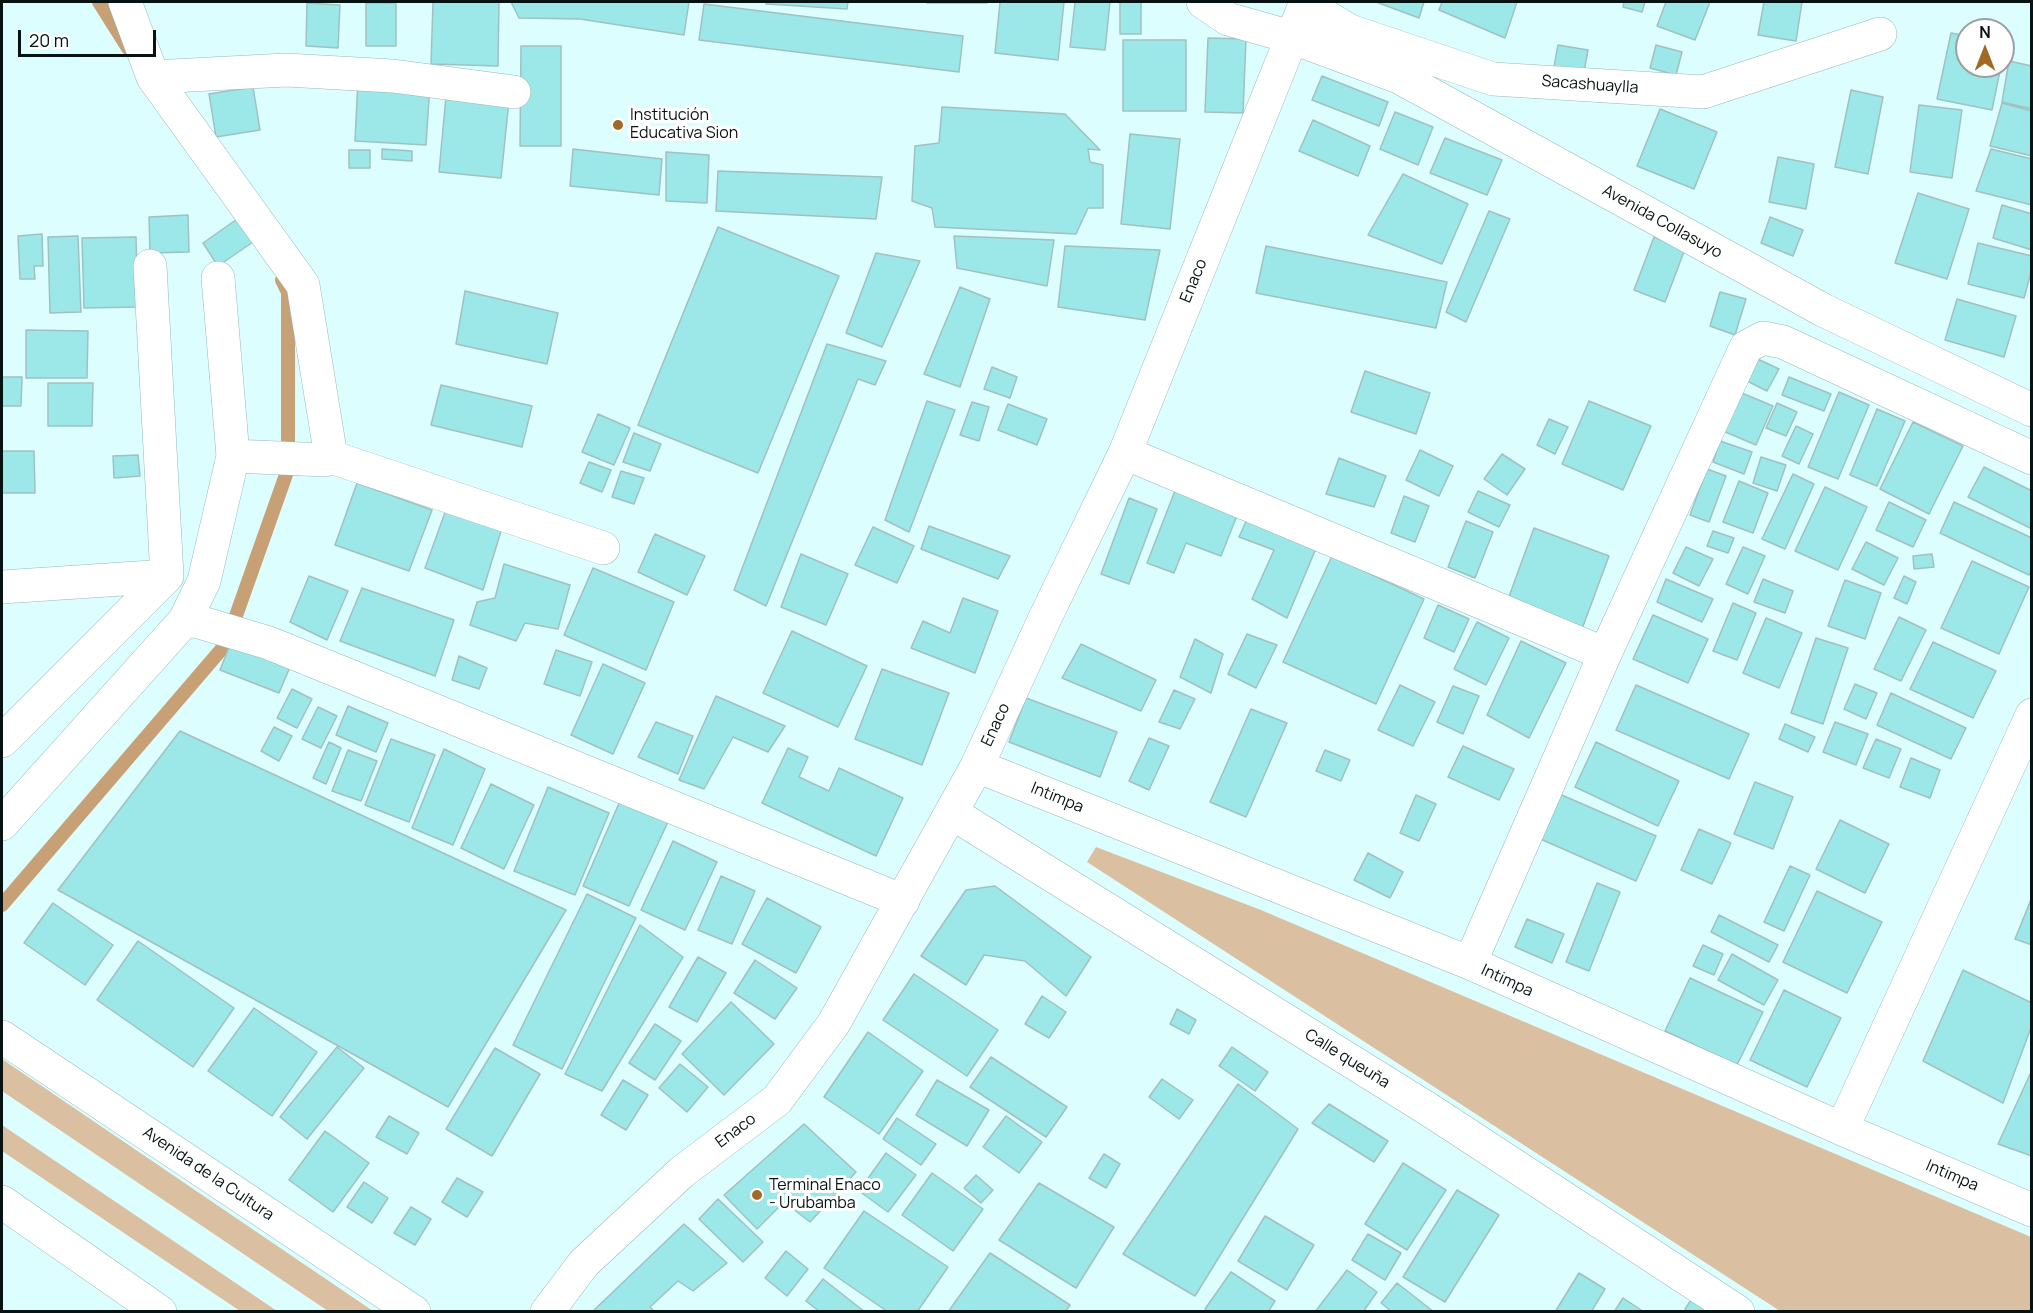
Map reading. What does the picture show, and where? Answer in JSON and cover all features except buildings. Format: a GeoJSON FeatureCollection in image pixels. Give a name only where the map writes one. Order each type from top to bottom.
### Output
{"type":"FeatureCollection","features":[{"type":"Feature","properties":{"kind":"main road"},"geometry":{"type":"LineString","coordinates":[[125,2],[153,77],[303,285],[328,458]]}},
{"type":"Feature","properties":{"kind":"main road","name":"Avenida Collasuyo"},"geometry":{"type":"LineString","coordinates":[[1203,2],[1228,19],[1291,37],[1399,77],[1823,310],[2031,410]]}},
{"type":"Feature","properties":{"kind":"main road","name":"Enaco"},"geometry":{"type":"LineString","coordinates":[[547,1311],[585,1263],[682,1172],[777,1100],[834,1023],[977,766],[1125,453],[1306,3]]}},
{"type":"Feature","properties":{"kind":"main road","name":"Sacashuaylla"},"geometry":{"type":"LineString","coordinates":[[1306,3],[1350,31],[1493,79],[1703,92],[1880,34]]}},
{"type":"Feature","properties":{"kind":"main road"},"geometry":{"type":"LineString","coordinates":[[153,77],[286,70],[393,76],[514,92]]}},
{"type":"Feature","properties":{"kind":"main road"},"geometry":{"type":"LineString","coordinates":[[2,741],[168,576],[150,266]]}},
{"type":"Feature","properties":{"kind":"main road"},"geometry":{"type":"LineString","coordinates":[[2,824],[192,621],[239,456],[218,278]]}},
{"type":"Feature","properties":{"kind":"main road"},"geometry":{"type":"LineString","coordinates":[[1470,963],[1605,654],[1746,347],[1763,338],[1783,342],[2031,458]]}},
{"type":"Feature","properties":{"kind":"main road"},"geometry":{"type":"LineString","coordinates":[[1125,453],[1605,654]]}},
{"type":"Feature","properties":{"kind":"main road"},"geometry":{"type":"LineString","coordinates":[[239,456],[328,458],[603,548]]}},
{"type":"Feature","properties":{"kind":"main road"},"geometry":{"type":"LineString","coordinates":[[2,587],[168,576]]}},
{"type":"Feature","properties":{"kind":"main road"},"geometry":{"type":"LineString","coordinates":[[192,621],[269,643],[903,901]]}},
{"type":"Feature","properties":{"kind":"main road"},"geometry":{"type":"LineString","coordinates":[[1842,1129],[2031,716]]}},
{"type":"Feature","properties":{"kind":"main road","name":"Intimpa"},"geometry":{"type":"LineString","coordinates":[[977,766],[1470,963],[1842,1129],[2031,1210]]}},
{"type":"Feature","properties":{"kind":"main road","name":"Calle queuña"},"geometry":{"type":"LineString","coordinates":[[952,813],[1428,1109],[1738,1311]]}},
{"type":"Feature","properties":{"kind":"main road","name":"Avenida de la Cultura"},"geometry":{"type":"LineString","coordinates":[[2,1037],[414,1311]]}},
{"type":"Feature","properties":{"kind":"main road"},"geometry":{"type":"LineString","coordinates":[[2,1202],[160,1311]]}},
{"type":"Feature","properties":{"kind":"shaded area"},"geometry":{"type":"Polygon","coordinates":[[[1096,847],[1261,910],[2031,1237],[2031,1311],[1780,1311],[1087,862],[1096,847]]]}},
{"type":"Feature","properties":{"kind":"shaded area"},"geometry":{"type":"Polygon","coordinates":[[[2,1059],[373,1311],[328,1311],[2,1091],[2,1059]]]}},
{"type":"Feature","properties":{"kind":"shaded area"},"geometry":{"type":"Polygon","coordinates":[[[2,1125],[277,1311],[240,1311],[2,1151],[2,1125]]]}},
{"type":"Feature","properties":{"kind":"waterway"},"geometry":{"type":"LineString","coordinates":[[99,2],[128,48]]}},
{"type":"Feature","properties":{"kind":"waterway"},"geometry":{"type":"LineString","coordinates":[[2,905],[226,644],[288,469],[288,292],[282,280]]}},
{"type":"Feature","properties":{"kind":"place","name":"Institución Educativa Sion"},"geometry":{"type":"Point","coordinates":[618,125]}},
{"type":"Feature","properties":{"kind":"place","name":"Terminal Enaco - Urubamba"},"geometry":{"type":"Point","coordinates":[757,1195]}}]}
